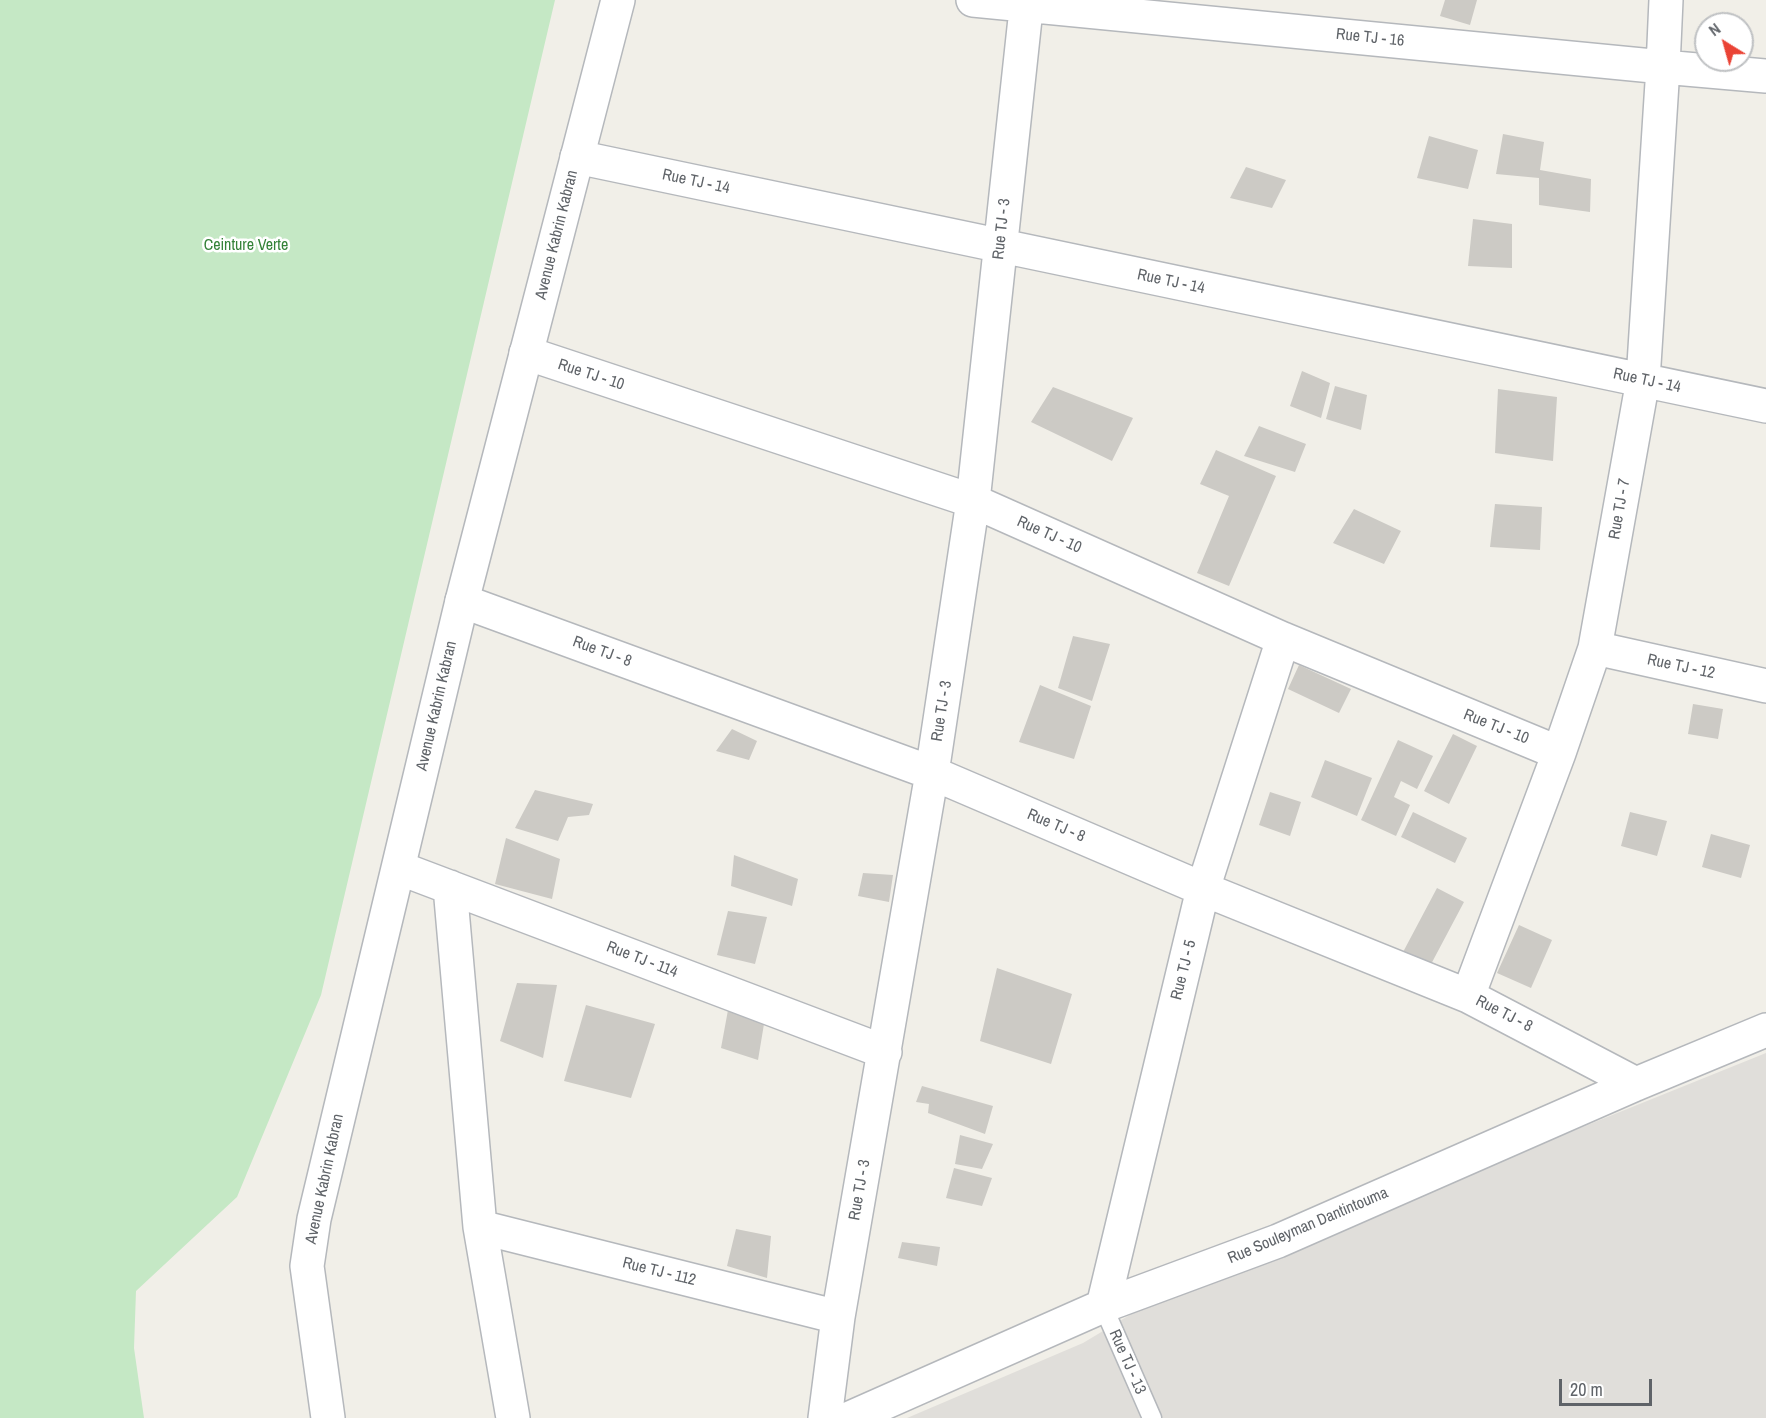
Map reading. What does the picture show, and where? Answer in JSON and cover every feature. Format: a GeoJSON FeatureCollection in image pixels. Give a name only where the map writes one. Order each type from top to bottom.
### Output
{"type":"FeatureCollection","features":[{"type":"Feature","properties":{"kind":"street","name":"Avenue Kabrin Kabran"},"geometry":{"type":"LineString","coordinates":[[328,1418],[313,1323],[307,1266],[314,1219],[462,601],[618,0]]}},
{"type":"Feature","properties":{"kind":"street","name":"Rue TJ - 16"},"geometry":{"type":"LineString","coordinates":[[973,0],[1027,2],[1766,76]]}},
{"type":"Feature","properties":{"kind":"street","name":"Rue TJ - 7"},"geometry":{"type":"LineString","coordinates":[[1468,996],[1559,753],[1595,648],[1643,380],[1663,67],[1665,0]]}},
{"type":"Feature","properties":{"kind":"street","name":"Rue TJ - 3"},"geometry":{"type":"LineString","coordinates":[[825,1418],[838,1317],[932,773],[973,501],[1027,2]]}},
{"type":"Feature","properties":{"kind":"street","name":"Rue TJ - 14"},"geometry":{"type":"LineString","coordinates":[[577,157],[1766,406]]}},
{"type":"Feature","properties":{"kind":"street","name":"Rue TJ - 10"},"geometry":{"type":"LineString","coordinates":[[526,353],[973,501],[1283,639],[1559,753]]}},
{"type":"Feature","properties":{"kind":"street","name":"Rue TJ - 8"},"geometry":{"type":"LineString","coordinates":[[462,601],[932,773],[1203,889],[1468,996],[1636,1084]]}},
{"type":"Feature","properties":{"kind":"street","name":"Rue TJ - 5"},"geometry":{"type":"LineString","coordinates":[[1102,1306],[1203,889],[1283,639]]}},
{"type":"Feature","properties":{"kind":"street","name":"Rue TJ - 12"},"geometry":{"type":"LineString","coordinates":[[1595,648],[1766,686]]}},
{"type":"Feature","properties":{"kind":"street","name":"Rue TJ - 114"},"geometry":{"type":"LineString","coordinates":[[399,868],[885,1052]]}},
{"type":"Feature","properties":{"kind":"street"},"geometry":{"type":"LineString","coordinates":[[450,887],[480,1227],[513,1418]]}},
{"type":"Feature","properties":{"kind":"street","name":"Rue Souleyman Dantintouma"},"geometry":{"type":"LineString","coordinates":[[850,1418],[1102,1306],[1278,1241],[1636,1084],[1766,1030]]}},
{"type":"Feature","properties":{"kind":"street","name":"Rue TJ - 112"},"geometry":{"type":"LineString","coordinates":[[480,1227],[838,1317]]}},
{"type":"Feature","properties":{"kind":"lane","name":"Rue TJ - 13"},"geometry":{"type":"LineString","coordinates":[[1102,1306],[1152,1418]]}},
{"type":"Feature","properties":{"kind":"shaded area"},"geometry":{"type":"Polygon","coordinates":[[[1766,1053],[1766,1418],[907,1418],[1083,1343],[1143,1307],[1766,1053]]]}},
{"type":"Feature","properties":{"kind":"green space","name":"Ceinture Verte"},"geometry":{"type":"Polygon","coordinates":[[[0,0],[555,0],[321,995],[237,1197],[136,1291],[134,1348],[144,1418],[0,1418],[0,0]]]}},
{"type":"Feature","properties":{"kind":"building"},"geometry":{"type":"Polygon","coordinates":[[[1445,0],[1477,0],[1470,25],[1440,16],[1445,0]]]}},
{"type":"Feature","properties":{"kind":"building"},"geometry":{"type":"Polygon","coordinates":[[[1503,134],[1544,142],[1540,170],[1591,179],[1590,212],[1539,205],[1539,178],[1496,174],[1503,134]]]}},
{"type":"Feature","properties":{"kind":"building"},"geometry":{"type":"Polygon","coordinates":[[[1429,136],[1478,150],[1468,189],[1417,178],[1429,136]]]}},
{"type":"Feature","properties":{"kind":"building"},"geometry":{"type":"Polygon","coordinates":[[[1246,167],[1286,180],[1272,208],[1230,198],[1246,167]]]}},
{"type":"Feature","properties":{"kind":"building"},"geometry":{"type":"Polygon","coordinates":[[[1473,219],[1512,224],[1512,268],[1468,266],[1473,219]]]}},
{"type":"Feature","properties":{"kind":"building"},"geometry":{"type":"Polygon","coordinates":[[[1302,371],[1330,383],[1321,418],[1290,406],[1302,371]]]}},
{"type":"Feature","properties":{"kind":"building"},"geometry":{"type":"Polygon","coordinates":[[[1335,386],[1367,395],[1361,430],[1326,419],[1335,386]]]}},
{"type":"Feature","properties":{"kind":"building"},"geometry":{"type":"Polygon","coordinates":[[[1053,387],[1133,418],[1112,461],[1031,422],[1053,387]]]}},
{"type":"Feature","properties":{"kind":"building"},"geometry":{"type":"Polygon","coordinates":[[[1498,389],[1557,397],[1553,461],[1495,453],[1498,389]]]}},
{"type":"Feature","properties":{"kind":"building"},"geometry":{"type":"Polygon","coordinates":[[[1259,426],[1306,444],[1295,472],[1244,456],[1259,426]]]}},
{"type":"Feature","properties":{"kind":"building"},"geometry":{"type":"Polygon","coordinates":[[[1216,450],[1276,476],[1229,586],[1197,573],[1229,496],[1200,484],[1216,450]]]}},
{"type":"Feature","properties":{"kind":"building"},"geometry":{"type":"Polygon","coordinates":[[[1495,504],[1542,507],[1540,550],[1490,547],[1495,504]]]}},
{"type":"Feature","properties":{"kind":"building"},"geometry":{"type":"Polygon","coordinates":[[[1354,509],[1401,531],[1384,564],[1333,543],[1354,509]]]}},
{"type":"Feature","properties":{"kind":"building"},"geometry":{"type":"Polygon","coordinates":[[[1073,636],[1110,644],[1092,701],[1058,688],[1073,636]]]}},
{"type":"Feature","properties":{"kind":"building"},"geometry":{"type":"Polygon","coordinates":[[[1299,665],[1351,689],[1339,713],[1288,689],[1299,665]]]}},
{"type":"Feature","properties":{"kind":"building"},"geometry":{"type":"Polygon","coordinates":[[[1040,685],[1091,706],[1074,759],[1019,742],[1040,685]]]}},
{"type":"Feature","properties":{"kind":"building"},"geometry":{"type":"Polygon","coordinates":[[[1693,704],[1723,709],[1718,739],[1688,734],[1693,704]]]}},
{"type":"Feature","properties":{"kind":"building"},"geometry":{"type":"Polygon","coordinates":[[[732,729],[757,741],[749,760],[716,751],[732,729]]]}},
{"type":"Feature","properties":{"kind":"building"},"geometry":{"type":"Polygon","coordinates":[[[1453,734],[1477,746],[1449,804],[1424,791],[1453,734]]]}},
{"type":"Feature","properties":{"kind":"building"},"geometry":{"type":"Polygon","coordinates":[[[1398,740],[1433,756],[1417,789],[1401,781],[1394,797],[1410,805],[1396,836],[1361,820],[1398,740]]]}},
{"type":"Feature","properties":{"kind":"building"},"geometry":{"type":"Polygon","coordinates":[[[1325,760],[1372,778],[1357,816],[1311,797],[1325,760]]]}},
{"type":"Feature","properties":{"kind":"building"},"geometry":{"type":"Polygon","coordinates":[[[535,790],[593,804],[589,815],[568,817],[558,841],[515,828],[535,790]]]}},
{"type":"Feature","properties":{"kind":"building"},"geometry":{"type":"Polygon","coordinates":[[[1270,792],[1301,802],[1290,836],[1259,825],[1270,792]]]}},
{"type":"Feature","properties":{"kind":"building"},"geometry":{"type":"Polygon","coordinates":[[[1413,812],[1467,838],[1455,863],[1401,837],[1413,812]]]}},
{"type":"Feature","properties":{"kind":"building"},"geometry":{"type":"Polygon","coordinates":[[[1630,812],[1667,821],[1657,856],[1621,846],[1630,812]]]}},
{"type":"Feature","properties":{"kind":"building"},"geometry":{"type":"Polygon","coordinates":[[[1711,834],[1750,845],[1741,878],[1702,867],[1711,834]]]}},
{"type":"Feature","properties":{"kind":"building"},"geometry":{"type":"Polygon","coordinates":[[[506,838],[560,859],[552,899],[495,884],[506,838]]]}},
{"type":"Feature","properties":{"kind":"building"},"geometry":{"type":"Polygon","coordinates":[[[734,855],[798,879],[792,906],[731,886],[734,855]]]}},
{"type":"Feature","properties":{"kind":"building"},"geometry":{"type":"Polygon","coordinates":[[[863,873],[893,875],[889,902],[858,896],[863,873]]]}},
{"type":"Feature","properties":{"kind":"building"},"geometry":{"type":"Polygon","coordinates":[[[1437,888],[1464,902],[1429,968],[1402,954],[1437,888]]]}},
{"type":"Feature","properties":{"kind":"building"},"geometry":{"type":"Polygon","coordinates":[[[728,911],[767,917],[755,964],[717,955],[728,911]]]}},
{"type":"Feature","properties":{"kind":"building"},"geometry":{"type":"Polygon","coordinates":[[[1519,925],[1552,940],[1531,988],[1497,973],[1519,925]]]}},
{"type":"Feature","properties":{"kind":"building"},"geometry":{"type":"Polygon","coordinates":[[[997,968],[1072,994],[1051,1064],[980,1041],[997,968]]]}},
{"type":"Feature","properties":{"kind":"building"},"geometry":{"type":"Polygon","coordinates":[[[517,983],[557,985],[543,1058],[500,1041],[517,983]]]}},
{"type":"Feature","properties":{"kind":"building"},"geometry":{"type":"Polygon","coordinates":[[[586,1005],[655,1024],[631,1098],[564,1081],[586,1005]]]}},
{"type":"Feature","properties":{"kind":"building"},"geometry":{"type":"Polygon","coordinates":[[[728,1010],[764,1024],[758,1060],[721,1048],[728,1010]]]}},
{"type":"Feature","properties":{"kind":"building"},"geometry":{"type":"Polygon","coordinates":[[[922,1086],[993,1106],[985,1134],[928,1113],[929,1104],[916,1102],[922,1086]]]}},
{"type":"Feature","properties":{"kind":"building"},"geometry":{"type":"Polygon","coordinates":[[[960,1135],[993,1144],[982,1169],[955,1164],[960,1135]]]}},
{"type":"Feature","properties":{"kind":"building"},"geometry":{"type":"Polygon","coordinates":[[[954,1168],[992,1178],[982,1206],[946,1198],[954,1168]]]}},
{"type":"Feature","properties":{"kind":"building"},"geometry":{"type":"Polygon","coordinates":[[[736,1229],[771,1236],[767,1278],[727,1266],[736,1229]]]}},
{"type":"Feature","properties":{"kind":"building"},"geometry":{"type":"Polygon","coordinates":[[[902,1242],[940,1247],[937,1266],[898,1258],[902,1242]]]}}]}
